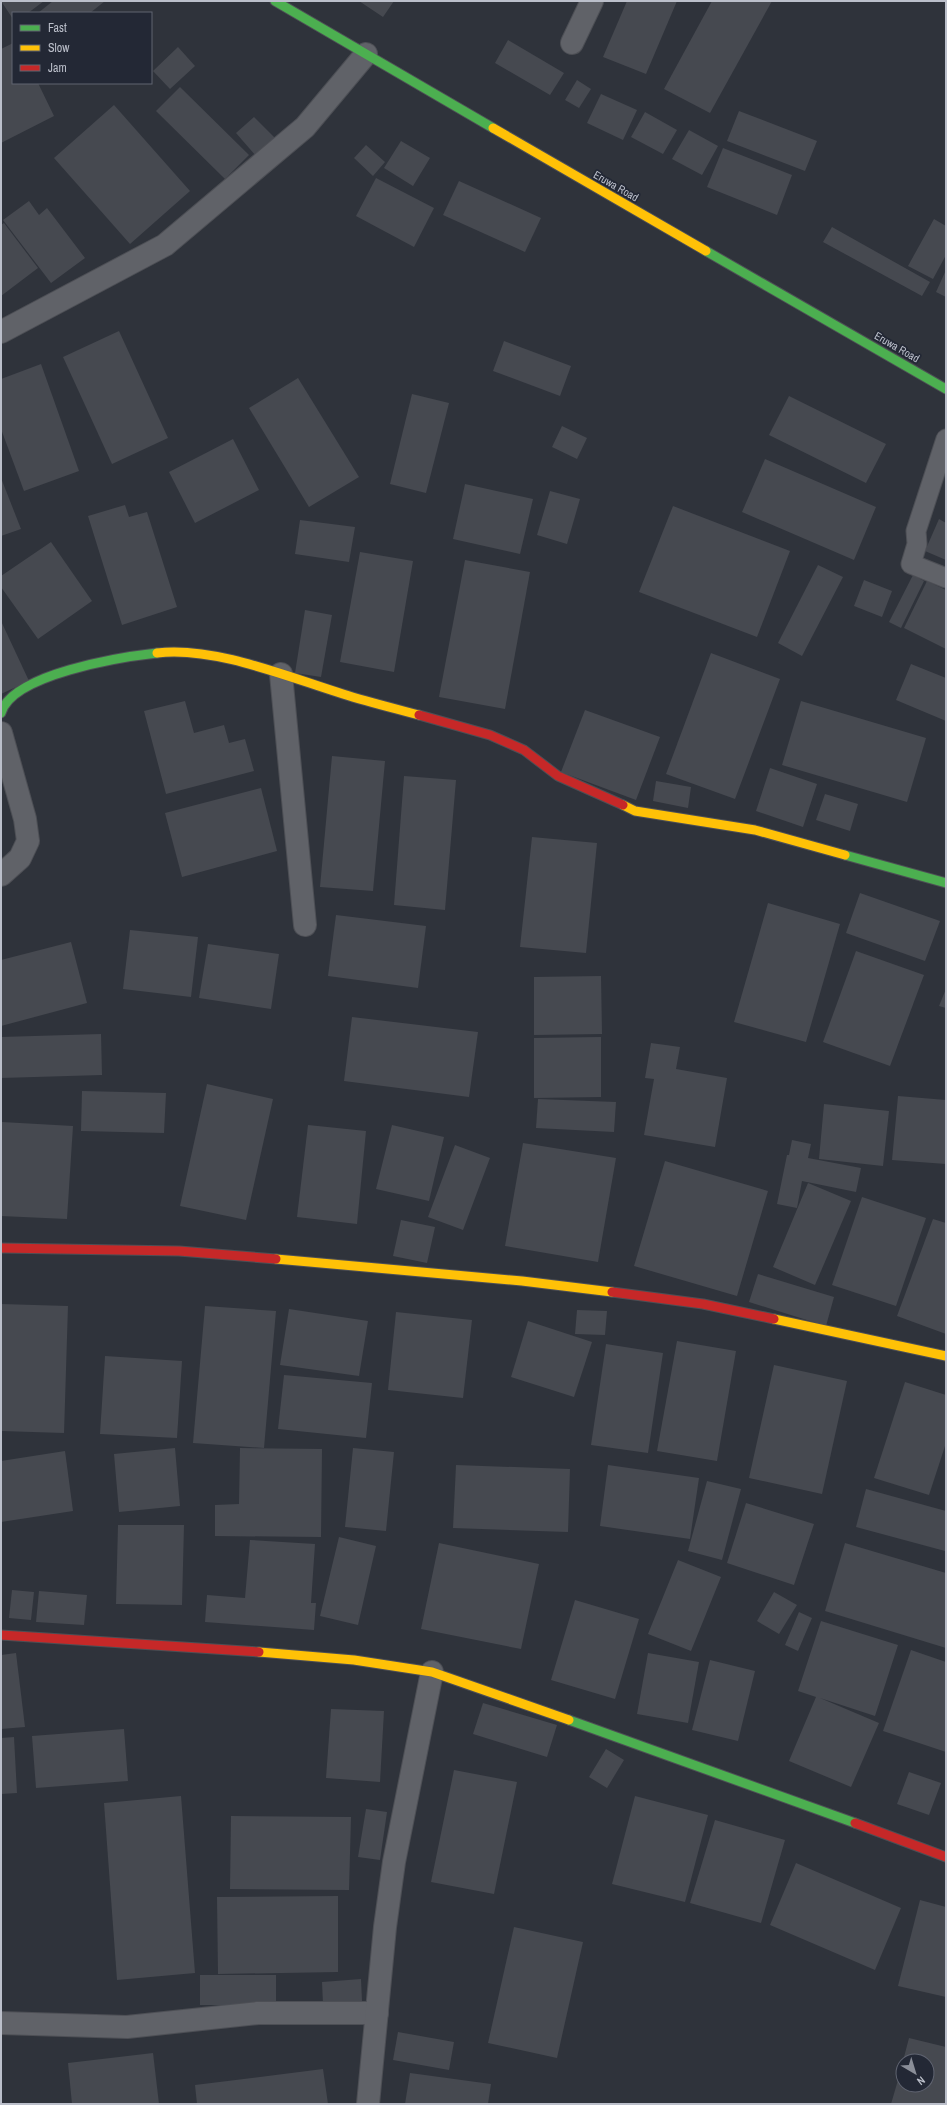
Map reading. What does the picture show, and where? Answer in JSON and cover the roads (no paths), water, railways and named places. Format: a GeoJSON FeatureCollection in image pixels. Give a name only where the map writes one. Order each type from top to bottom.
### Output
{"type":"FeatureCollection","features":[{"type":"Feature","properties":{"kind":"street","name":"Eruwa Road"},"geometry":{"type":"LineString","coordinates":[[275,1],[538,155],[946,389]]}},
{"type":"Feature","properties":{"kind":"street"},"geometry":{"type":"LineString","coordinates":[[572,43],[592,1]]}},
{"type":"Feature","properties":{"kind":"street"},"geometry":{"type":"LineString","coordinates":[[1,332],[165,245],[305,127],[366,54]]}},
{"type":"Feature","properties":{"kind":"street"},"geometry":{"type":"LineString","coordinates":[[1,713],[3,706],[10,697],[26,687],[60,672],[141,655],[166,652],[203,653],[281,674],[345,695],[490,735],[524,750],[558,776],[635,811],[755,830],[946,883]]}},
{"type":"Feature","properties":{"kind":"street"},"geometry":{"type":"LineString","coordinates":[[281,674],[305,925]]}},
{"type":"Feature","properties":{"kind":"street"},"geometry":{"type":"LineString","coordinates":[[1,733],[25,819],[28,841],[20,858],[1,875]]}},
{"type":"Feature","properties":{"kind":"street"},"geometry":{"type":"LineString","coordinates":[[1,1248],[179,1251],[522,1281],[703,1304],[946,1356]]}},
{"type":"Feature","properties":{"kind":"street"},"geometry":{"type":"LineString","coordinates":[[1,1636],[260,1652],[354,1660],[432,1672],[945,1854]]}},
{"type":"Feature","properties":{"kind":"street"},"geometry":{"type":"LineString","coordinates":[[368,2104],[394,1862],[432,1672]]}},
{"type":"Feature","properties":{"kind":"street"},"geometry":{"type":"LineString","coordinates":[[1,2023],[127,2028],[258,2013],[377,2013]]}},
{"type":"Feature","properties":{"kind":"lane"},"geometry":{"type":"LineString","coordinates":[[946,439],[940,480],[916,531],[917,544],[912,564],[946,578]]}}]}
